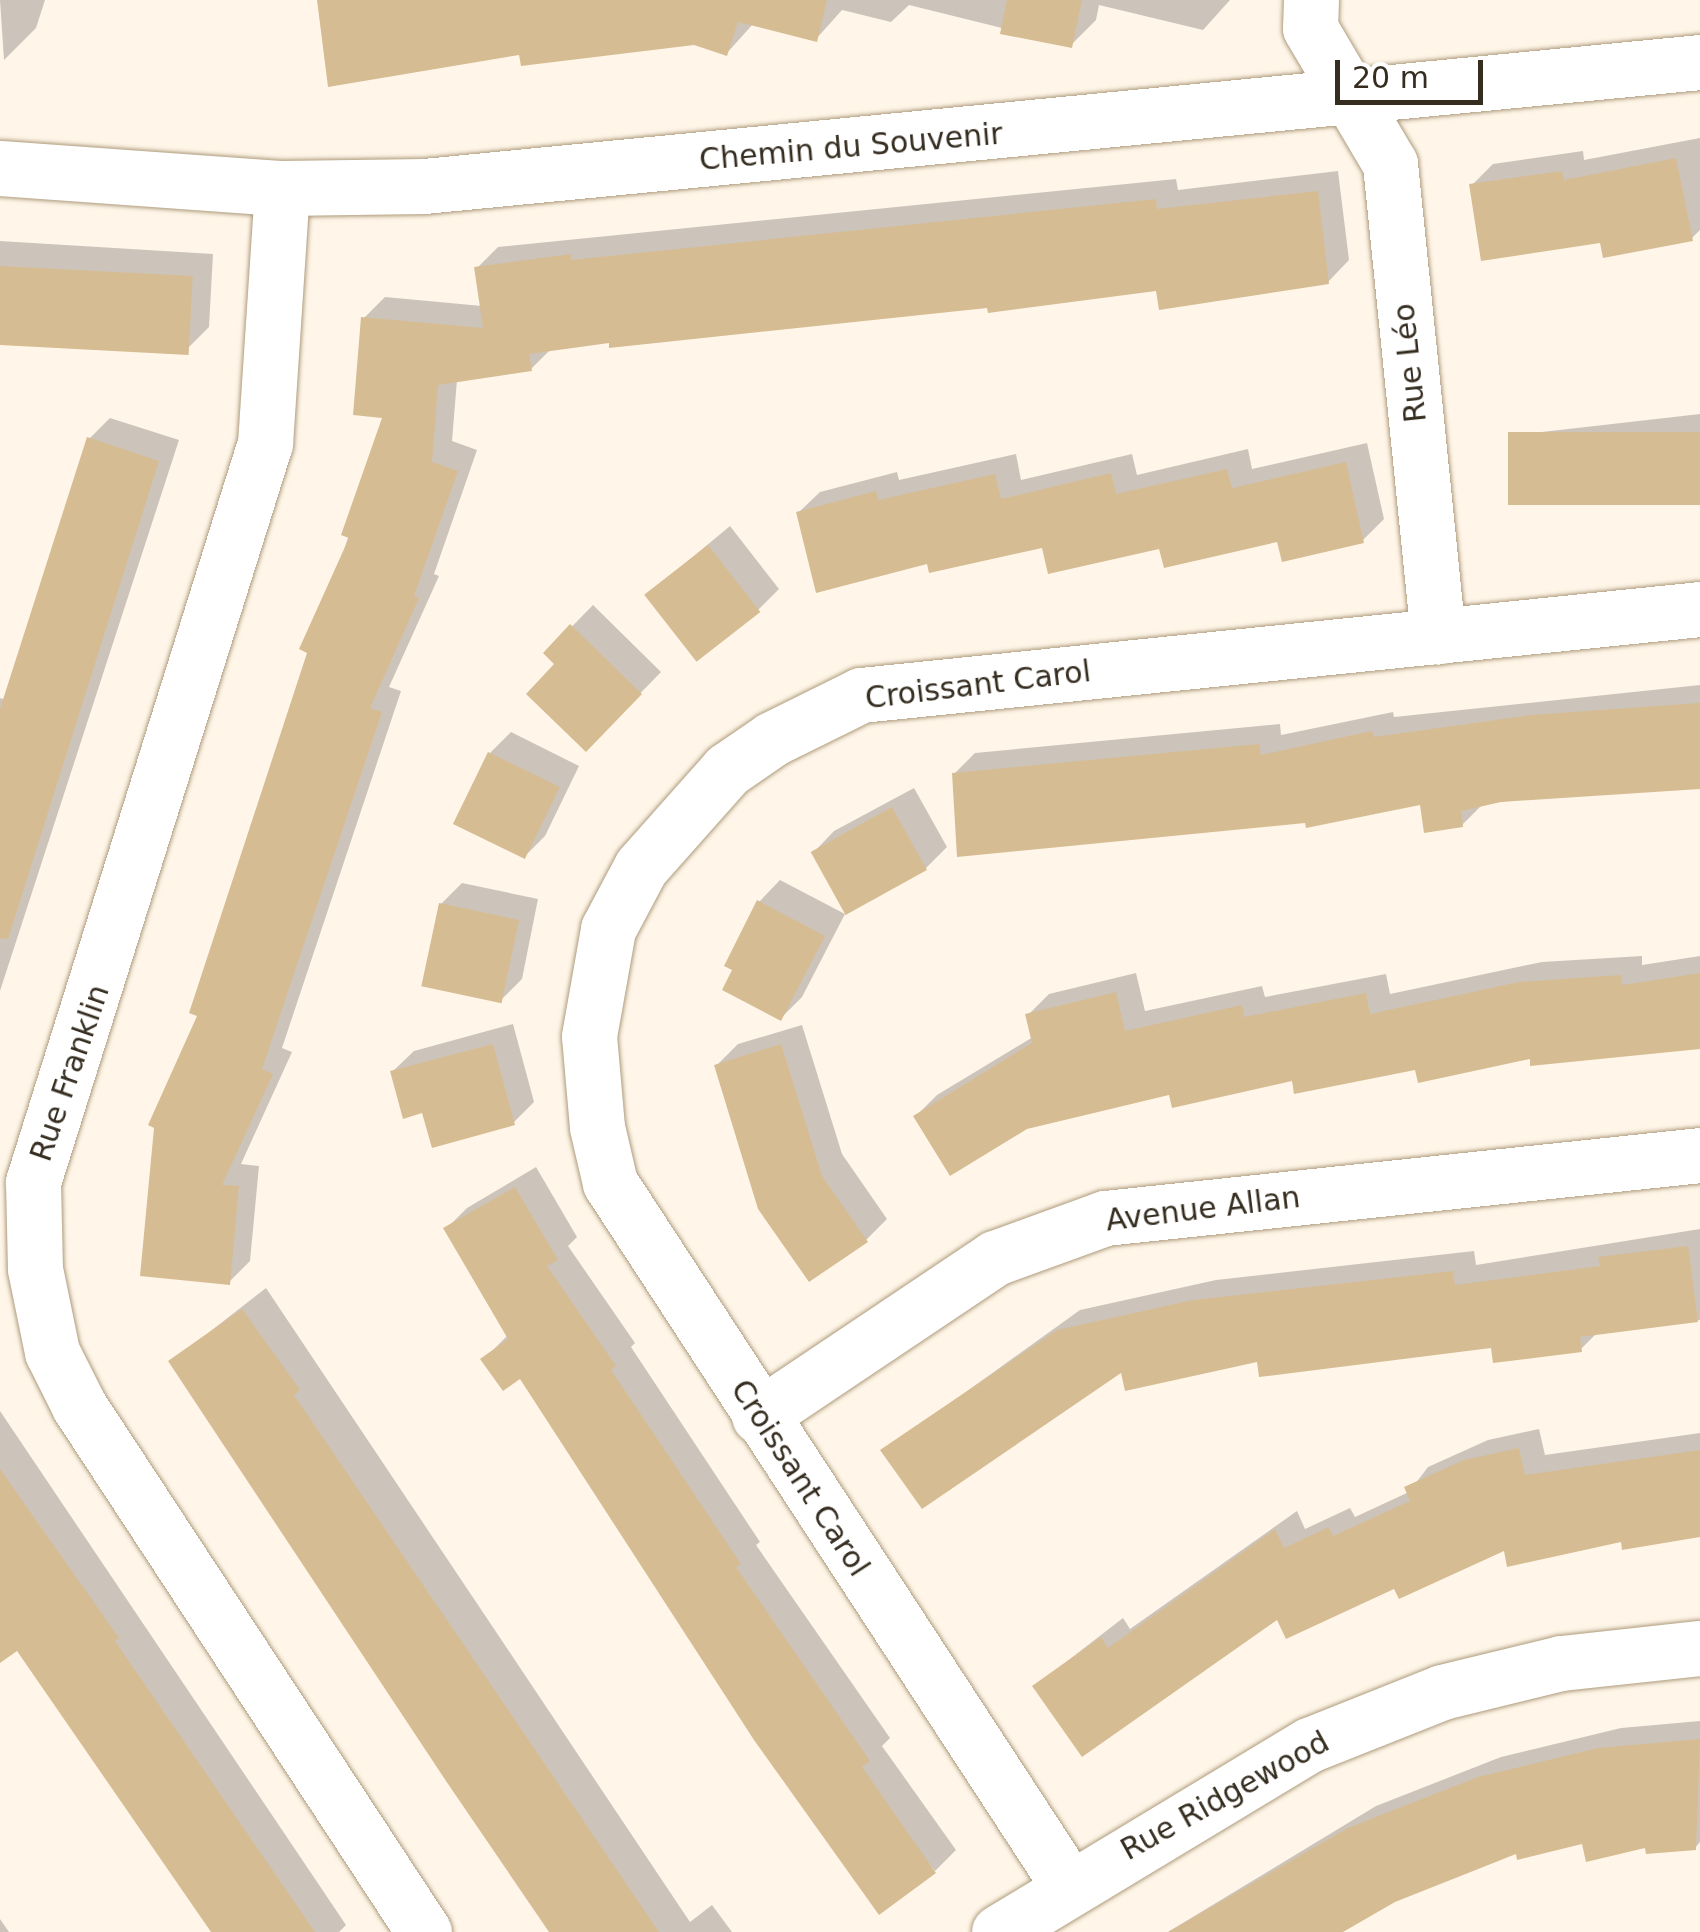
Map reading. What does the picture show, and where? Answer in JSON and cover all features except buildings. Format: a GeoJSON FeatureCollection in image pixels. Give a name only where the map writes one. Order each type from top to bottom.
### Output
{"type":"FeatureCollection","features":[{"type":"Feature","properties":{"kind":"street","name":"Rue Léo"},"geometry":{"type":"LineString","coordinates":[[1311,0],[1310,28],[1355,98],[1390,164],[1438,637]]}},
{"type":"Feature","properties":{"kind":"street","name":"Chemin du Souvenir"},"geometry":{"type":"LineString","coordinates":[[0,168],[282,188],[469,183],[1700,62]]}},
{"type":"Feature","properties":{"kind":"street","name":"Rue Franklin"},"geometry":{"type":"LineString","coordinates":[[282,188],[265,443],[33,1182],[36,1269],[52,1352],[79,1406],[424,1932]]}},
{"type":"Feature","properties":{"kind":"street","name":"Croissant Carol"},"geometry":{"type":"LineString","coordinates":[[1068,1885],[610,1183],[594,1111],[589,1036],[608,929],[641,868],[688,808],[772,738],[862,695],[1700,610]]}},
{"type":"Feature","properties":{"kind":"street","name":"Avenue Allan"},"geometry":{"type":"LineString","coordinates":[[760,1416],[995,1258],[1105,1218],[1700,1155]]}},
{"type":"Feature","properties":{"kind":"street","name":"Rue Ridgewood"},"geometry":{"type":"LineString","coordinates":[[1000,1932],[1068,1885],[1308,1745],[1442,1692],[1561,1663],[1700,1648]]}}]}
